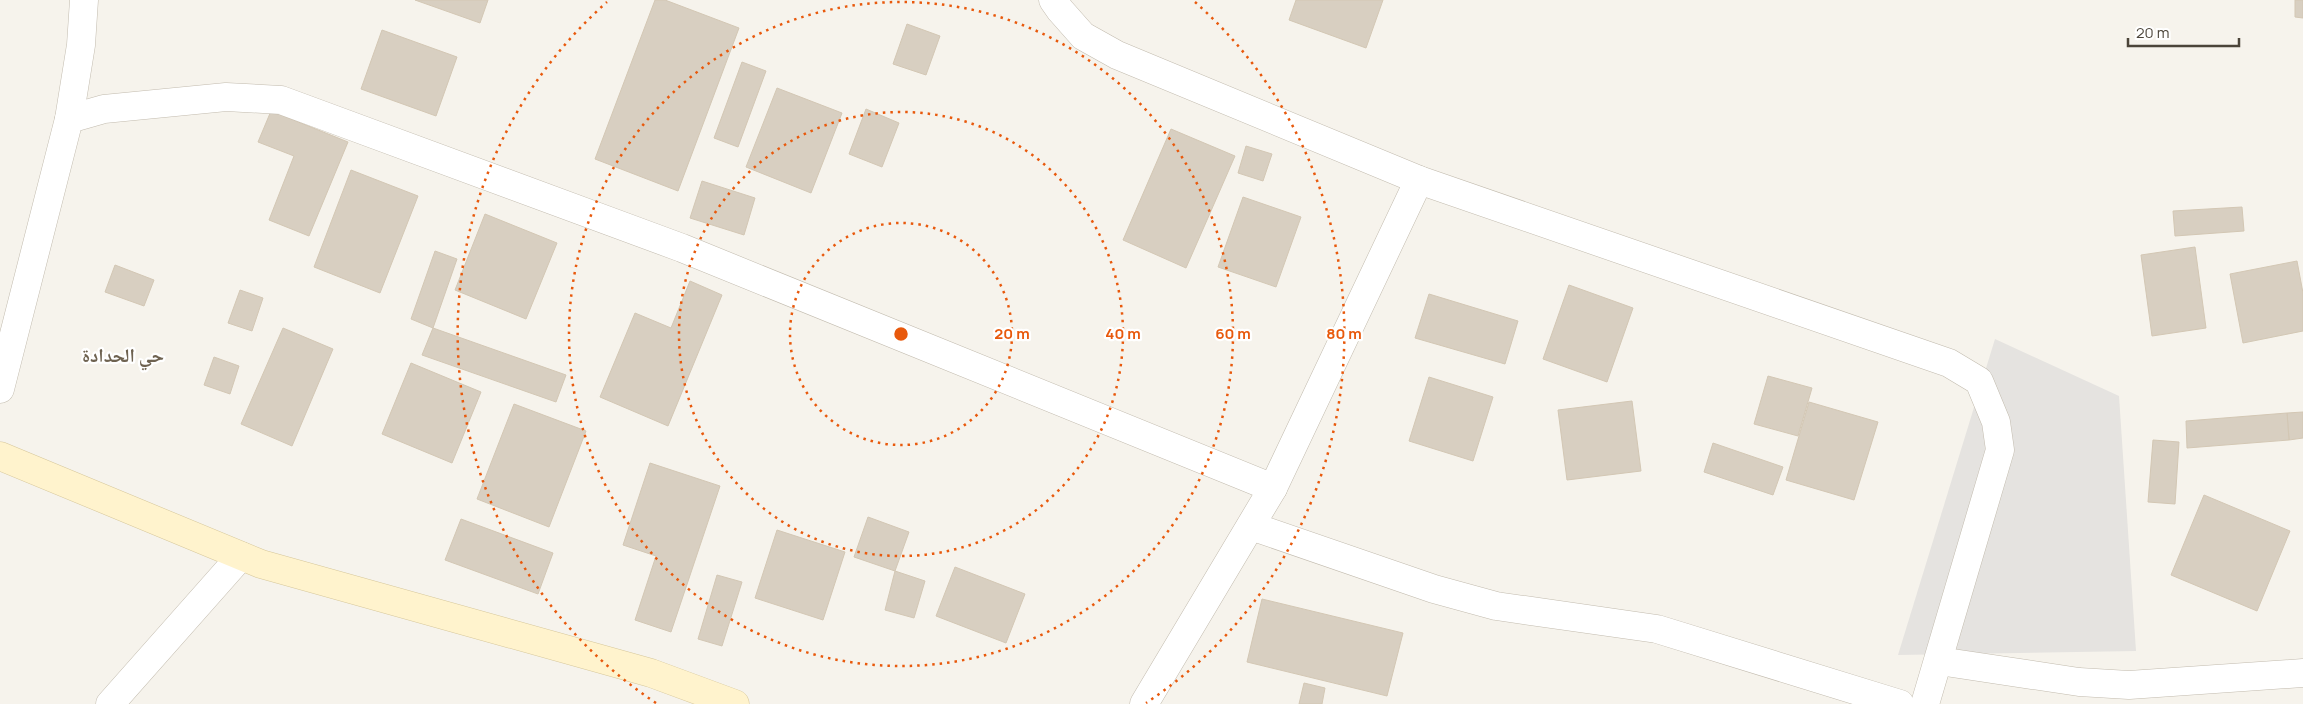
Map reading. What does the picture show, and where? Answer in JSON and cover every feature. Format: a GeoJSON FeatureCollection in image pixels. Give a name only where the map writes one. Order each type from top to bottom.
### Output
{"type":"FeatureCollection","features":[{"type":"Feature","properties":{"kind":"street"},"geometry":{"type":"LineString","coordinates":[[0,389],[70,119],[81,45],[84,0]]}},
{"type":"Feature","properties":{"kind":"street"},"geometry":{"type":"LineString","coordinates":[[1054,0],[1060,10],[1083,36],[1117,55],[1419,180],[1949,363],[1979,381],[1996,422],[2000,450],[1925,704]]}},
{"type":"Feature","properties":{"kind":"street"},"geometry":{"type":"LineString","coordinates":[[70,119],[104,109],[226,97],[281,100],[682,248],[1273,488]]}},
{"type":"Feature","properties":{"kind":"street"},"geometry":{"type":"LineString","coordinates":[[1144,704],[1273,488],[1419,180]]}},
{"type":"Feature","properties":{"kind":"street"},"geometry":{"type":"LineString","coordinates":[[0,456],[262,564],[651,673],[735,704]]}},
{"type":"Feature","properties":{"kind":"street"},"geometry":{"type":"LineString","coordinates":[[1251,526],[1434,589],[1487,603],[1657,628],[1900,704]]}},
{"type":"Feature","properties":{"kind":"street"},"geometry":{"type":"LineString","coordinates":[[110,704],[242,556]]}},
{"type":"Feature","properties":{"kind":"street"},"geometry":{"type":"LineString","coordinates":[[1939,661],[2079,682],[2130,694],[2303,673]]}},
{"type":"Feature","properties":{"kind":"shaded area"},"geometry":{"type":"Polygon","coordinates":[[[1995,339],[2119,396],[2136,651],[1898,655],[1995,339]]]}},
{"type":"Feature","properties":{"kind":"building"},"geometry":{"type":"Polygon","coordinates":[[[415,0],[488,0],[480,23],[415,0]]]}},
{"type":"Feature","properties":{"kind":"building"},"geometry":{"type":"Polygon","coordinates":[[[655,0],[665,0],[739,28],[678,191],[595,159],[655,0]]]}},
{"type":"Feature","properties":{"kind":"building"},"geometry":{"type":"Polygon","coordinates":[[[1296,0],[1383,0],[1366,48],[1289,20],[1296,0]]]}},
{"type":"Feature","properties":{"kind":"building"},"geometry":{"type":"Polygon","coordinates":[[[2295,0],[2303,0],[2303,18],[2295,17],[2295,0]]]}},
{"type":"Feature","properties":{"kind":"building"},"geometry":{"type":"Polygon","coordinates":[[[907,24],[940,36],[926,75],[893,64],[907,24]]]}},
{"type":"Feature","properties":{"kind":"building"},"geometry":{"type":"Polygon","coordinates":[[[382,30],[457,57],[436,116],[361,89],[382,30]]]}},
{"type":"Feature","properties":{"kind":"building"},"geometry":{"type":"Polygon","coordinates":[[[742,62],[766,71],[738,147],[714,138],[742,62]]]}},
{"type":"Feature","properties":{"kind":"building"},"geometry":{"type":"Polygon","coordinates":[[[777,88],[842,113],[811,193],[746,167],[777,88]]]}},
{"type":"Feature","properties":{"kind":"building"},"geometry":{"type":"Polygon","coordinates":[[[866,109],[899,123],[882,167],[849,154],[866,109]]]}},
{"type":"Feature","properties":{"kind":"building"},"geometry":{"type":"Polygon","coordinates":[[[271,111],[348,142],[309,236],[269,220],[294,156],[258,142],[271,111]]]}},
{"type":"Feature","properties":{"kind":"building"},"geometry":{"type":"Polygon","coordinates":[[[1171,129],[1235,156],[1186,268],[1123,240],[1171,129]]]}},
{"type":"Feature","properties":{"kind":"building"},"geometry":{"type":"Polygon","coordinates":[[[1246,146],[1272,154],[1263,181],[1238,173],[1246,146]]]}},
{"type":"Feature","properties":{"kind":"building"},"geometry":{"type":"Polygon","coordinates":[[[351,170],[418,196],[380,293],[314,267],[351,170]]]}},
{"type":"Feature","properties":{"kind":"building"},"geometry":{"type":"Polygon","coordinates":[[[702,181],[755,198],[744,235],[690,218],[702,181]]]}},
{"type":"Feature","properties":{"kind":"building"},"geometry":{"type":"Polygon","coordinates":[[[1243,197],[1301,217],[1276,287],[1218,267],[1243,197]]]}},
{"type":"Feature","properties":{"kind":"building"},"geometry":{"type":"Polygon","coordinates":[[[2242,207],[2244,231],[2175,236],[2173,211],[2242,207]]]}},
{"type":"Feature","properties":{"kind":"building"},"geometry":{"type":"Polygon","coordinates":[[[485,214],[557,243],[526,319],[455,290],[485,214]]]}},
{"type":"Feature","properties":{"kind":"building"},"geometry":{"type":"Polygon","coordinates":[[[2195,247],[2206,328],[2152,336],[2141,255],[2195,247]]]}},
{"type":"Feature","properties":{"kind":"building"},"geometry":{"type":"Polygon","coordinates":[[[435,251],[457,259],[433,328],[411,319],[435,251]]]}},
{"type":"Feature","properties":{"kind":"building"},"geometry":{"type":"Polygon","coordinates":[[[2297,261],[2303,293],[2303,331],[2243,343],[2230,274],[2297,261]]]}},
{"type":"Feature","properties":{"kind":"building"},"geometry":{"type":"Polygon","coordinates":[[[115,265],[154,280],[144,306],[105,292],[115,265]]]}},
{"type":"Feature","properties":{"kind":"building"},"geometry":{"type":"Polygon","coordinates":[[[690,281],[722,295],[668,426],[600,397],[635,313],[671,328],[690,281]]]}},
{"type":"Feature","properties":{"kind":"building"},"geometry":{"type":"Polygon","coordinates":[[[1569,285],[1633,308],[1607,382],[1543,359],[1569,285]]]}},
{"type":"Feature","properties":{"kind":"building"},"geometry":{"type":"Polygon","coordinates":[[[240,290],[263,298],[252,331],[228,323],[240,290]]]}},
{"type":"Feature","properties":{"kind":"building"},"geometry":{"type":"Polygon","coordinates":[[[1429,294],[1518,321],[1505,364],[1415,338],[1429,294]]]}},
{"type":"Feature","properties":{"kind":"building"},"geometry":{"type":"Polygon","coordinates":[[[283,328],[333,349],[292,446],[241,424],[283,328]]]}},
{"type":"Feature","properties":{"kind":"building"},"geometry":{"type":"Polygon","coordinates":[[[433,328],[566,375],[556,402],[422,355],[433,328]]]}},
{"type":"Feature","properties":{"kind":"building"},"geometry":{"type":"Polygon","coordinates":[[[214,357],[239,366],[230,394],[204,385],[214,357]]]}},
{"type":"Feature","properties":{"kind":"building"},"geometry":{"type":"Polygon","coordinates":[[[411,363],[481,392],[452,463],[382,434],[411,363]]]}},
{"type":"Feature","properties":{"kind":"building"},"geometry":{"type":"Polygon","coordinates":[[[1768,376],[1812,388],[1798,436],[1754,424],[1768,376]]]}},
{"type":"Feature","properties":{"kind":"building"},"geometry":{"type":"Polygon","coordinates":[[[1429,377],[1493,397],[1473,461],[1409,441],[1429,377]]]}},
{"type":"Feature","properties":{"kind":"building"},"geometry":{"type":"Polygon","coordinates":[[[1632,401],[1641,471],[1567,480],[1558,410],[1632,401]]]}},
{"type":"Feature","properties":{"kind":"building"},"geometry":{"type":"Polygon","coordinates":[[[1809,402],[1878,422],[1854,500],[1786,480],[1809,402]]]}},
{"type":"Feature","properties":{"kind":"building"},"geometry":{"type":"Polygon","coordinates":[[[514,404],[586,431],[549,527],[477,499],[514,404]]]}},
{"type":"Feature","properties":{"kind":"building"},"geometry":{"type":"Polygon","coordinates":[[[2303,412],[2303,438],[2289,440],[2287,413],[2303,412]]]}},
{"type":"Feature","properties":{"kind":"building"},"geometry":{"type":"Polygon","coordinates":[[[2287,413],[2289,440],[2187,448],[2186,421],[2287,413]]]}},
{"type":"Feature","properties":{"kind":"building"},"geometry":{"type":"Polygon","coordinates":[[[2153,440],[2179,442],[2175,504],[2148,502],[2153,440]]]}},
{"type":"Feature","properties":{"kind":"building"},"geometry":{"type":"Polygon","coordinates":[[[1713,443],[1783,467],[1773,495],[1704,472],[1713,443]]]}},
{"type":"Feature","properties":{"kind":"building"},"geometry":{"type":"Polygon","coordinates":[[[650,463],[720,486],[671,632],[635,620],[656,556],[623,545],[650,463]]]}},
{"type":"Feature","properties":{"kind":"building"},"geometry":{"type":"Polygon","coordinates":[[[2204,495],[2290,531],[2257,611],[2171,575],[2204,495]]]}},
{"type":"Feature","properties":{"kind":"building"},"geometry":{"type":"Polygon","coordinates":[[[868,517],[909,532],[895,571],[854,557],[868,517]]]}},
{"type":"Feature","properties":{"kind":"building"},"geometry":{"type":"Polygon","coordinates":[[[461,519],[553,553],[538,594],[445,560],[461,519]]]}},
{"type":"Feature","properties":{"kind":"building"},"geometry":{"type":"Polygon","coordinates":[[[777,530],[845,552],[823,620],[755,598],[777,530]]]}},
{"type":"Feature","properties":{"kind":"building"},"geometry":{"type":"Polygon","coordinates":[[[955,567],[1025,594],[1006,643],[936,616],[955,567]]]}},
{"type":"Feature","properties":{"kind":"building"},"geometry":{"type":"Polygon","coordinates":[[[895,571],[925,581],[914,618],[885,610],[895,571]]]}},
{"type":"Feature","properties":{"kind":"building"},"geometry":{"type":"Polygon","coordinates":[[[717,575],[742,582],[722,646],[698,639],[717,575]]]}},
{"type":"Feature","properties":{"kind":"building"},"geometry":{"type":"Polygon","coordinates":[[[1262,599],[1403,633],[1387,696],[1247,662],[1262,599]]]}},
{"type":"Feature","properties":{"kind":"building"},"geometry":{"type":"Polygon","coordinates":[[[1304,683],[1325,688],[1322,704],[1299,704],[1304,683]]]}},
{"type":"Feature","properties":{"kind":"district","name":"حي الحدادة"},"geometry":{"type":"Point","coordinates":[123,355]}}]}
